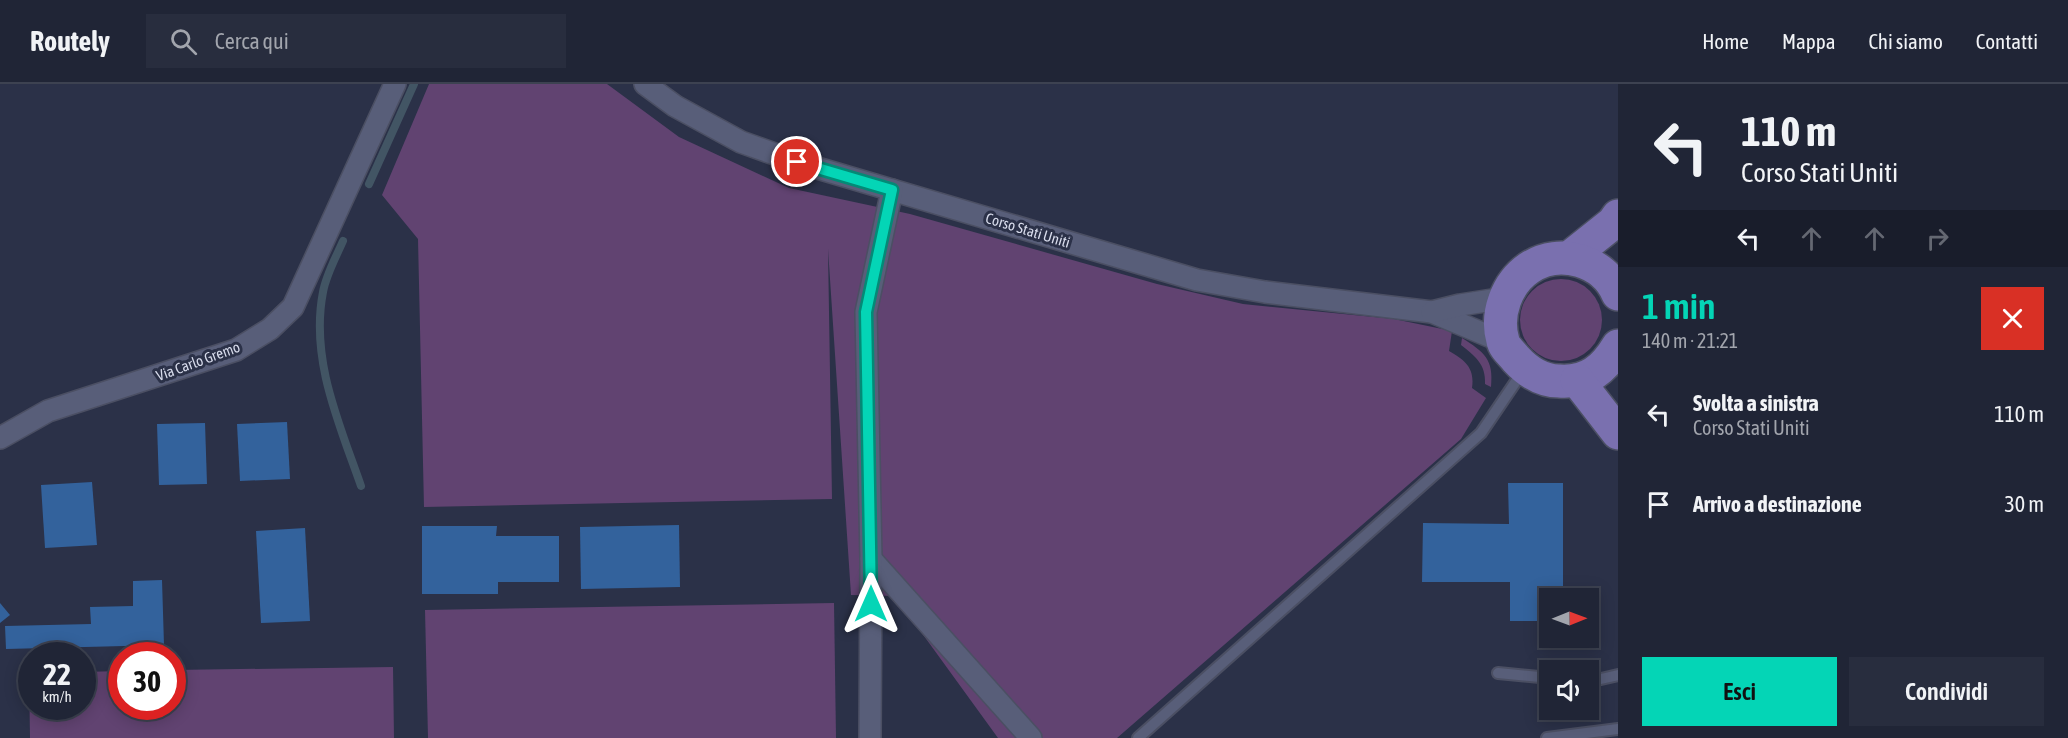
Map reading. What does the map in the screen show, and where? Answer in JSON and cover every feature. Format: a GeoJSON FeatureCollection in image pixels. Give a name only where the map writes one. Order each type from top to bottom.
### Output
{"type":"FeatureCollection","features":[{"type":"Feature","properties":{"kind":"main road"},"geometry":{"type":"LineString","coordinates":[[1569,258],[1613,223],[1618,216]]}},
{"type":"Feature","properties":{"kind":"main road"},"geometry":{"type":"LineString","coordinates":[[1615,363],[1595,374],[1577,380],[1559,381],[1541,377],[1525,368],[1503,342],[1501,317],[1505,298],[1515,280],[1530,267],[1549,259],[1569,258],[1588,263],[1617,282]]}},
{"type":"Feature","properties":{"kind":"main road"},"geometry":{"type":"LineString","coordinates":[[1577,380],[1618,433]]}},
{"type":"Feature","properties":{"kind":"street","name":"Via Carlo Gremo"},"geometry":{"type":"LineString","coordinates":[[0,438],[48,411],[236,350],[270,329],[293,307],[395,84]]}},
{"type":"Feature","properties":{"kind":"street","name":"Corso Stati Uniti"},"geometry":{"type":"LineString","coordinates":[[645,84],[675,106],[741,142],[797,162],[1197,280],[1265,292],[1432,312],[1503,342]]}},
{"type":"Feature","properties":{"kind":"street"},"geometry":{"type":"LineString","coordinates":[[870,738],[871,559],[866,312],[892,190]]}},
{"type":"Feature","properties":{"kind":"street","name":"Corso Stati Uniti"},"geometry":{"type":"LineString","coordinates":[[1432,312],[1505,298]]}},
{"type":"Feature","properties":{"kind":"street"},"geometry":{"type":"LineString","coordinates":[[871,559],[1031,738]]}},
{"type":"Feature","properties":{"kind":"lane"},"geometry":{"type":"LineString","coordinates":[[1138,738],[1481,433],[1525,368]]}},
{"type":"Feature","properties":{"kind":"lane"},"geometry":{"type":"LineString","coordinates":[[1498,674],[1539,677]]}},
{"type":"Feature","properties":{"kind":"lane"},"geometry":{"type":"LineString","coordinates":[[1599,679],[1618,675]]}},
{"type":"Feature","properties":{"kind":"lane"},"geometry":{"type":"LineString","coordinates":[[1547,738],[1618,729]]}},
{"type":"Feature","properties":{"kind":"shaded area"},"geometry":{"type":"Polygon","coordinates":[[[429,84],[607,84],[679,137],[789,188],[910,214],[1157,284],[1243,304],[1394,319],[1452,331],[1449,351],[1468,365],[1472,375],[1472,388],[1486,398],[1461,439],[1117,738],[998,738],[895,596],[851,595],[828,249],[832,499],[424,507],[418,239],[382,195],[429,84]]]}},
{"type":"Feature","properties":{"kind":"shaded area"},"geometry":{"type":"Polygon","coordinates":[[[1561,279],[1577,282],[1590,291],[1599,304],[1602,320],[1599,336],[1590,349],[1577,358],[1561,361],[1545,358],[1532,349],[1523,336],[1520,320],[1523,304],[1532,291],[1545,282],[1561,279]]]}},
{"type":"Feature","properties":{"kind":"shaded area"},"geometry":{"type":"Polygon","coordinates":[[[1462,338],[1486,357],[1491,370],[1491,387],[1485,384],[1484,371],[1479,361],[1461,345],[1462,338]]]}},
{"type":"Feature","properties":{"kind":"shaded area"},"geometry":{"type":"Polygon","coordinates":[[[834,603],[836,738],[428,738],[425,610],[834,603]]]}},
{"type":"Feature","properties":{"kind":"shaded area"},"geometry":{"type":"Polygon","coordinates":[[[393,667],[394,738],[30,738],[30,720],[96,720],[96,672],[108,671],[108,720],[186,720],[186,670],[393,667]]]}},
{"type":"Feature","properties":{"kind":"building"},"geometry":{"type":"Polygon","coordinates":[[[287,422],[290,479],[240,481],[237,424],[287,422]]]}},
{"type":"Feature","properties":{"kind":"building"},"geometry":{"type":"Polygon","coordinates":[[[205,423],[207,484],[159,485],[157,424],[205,423]]]}},
{"type":"Feature","properties":{"kind":"building"},"geometry":{"type":"Polygon","coordinates":[[[92,482],[97,545],[45,548],[41,485],[92,482]]]}},
{"type":"Feature","properties":{"kind":"building"},"geometry":{"type":"Polygon","coordinates":[[[1508,483],[1563,483],[1563,588],[1539,588],[1539,621],[1510,621],[1510,582],[1422,582],[1423,523],[1509,524],[1508,483]]]}},
{"type":"Feature","properties":{"kind":"building"},"geometry":{"type":"Polygon","coordinates":[[[679,525],[680,587],[581,589],[580,527],[679,525]]]}},
{"type":"Feature","properties":{"kind":"building"},"geometry":{"type":"Polygon","coordinates":[[[422,526],[497,526],[496,536],[559,536],[559,582],[498,582],[498,594],[422,594],[422,526]]]}},
{"type":"Feature","properties":{"kind":"building"},"geometry":{"type":"Polygon","coordinates":[[[305,528],[310,621],[261,623],[256,531],[305,528]]]}},
{"type":"Feature","properties":{"kind":"building"},"geometry":{"type":"Polygon","coordinates":[[[162,580],[164,642],[108,642],[108,646],[96,647],[96,642],[18,642],[18,649],[6,649],[5,626],[91,624],[90,607],[133,606],[133,581],[162,580]]]}},
{"type":"Feature","properties":{"kind":"building"},"geometry":{"type":"Polygon","coordinates":[[[0,603],[10,615],[0,623],[0,603]]]}},
{"type":"Feature","properties":{"kind":"waterway"},"geometry":{"type":"LineString","coordinates":[[369,184],[414,84]]}},
{"type":"Feature","properties":{"kind":"waterway"},"geometry":{"type":"LineString","coordinates":[[343,241],[324,286],[320,342],[336,415],[361,486]]}},
{"type":"Feature","properties":{"kind":"route"},"geometry":{"type":"LineString","coordinates":[[797,162],[892,190],[866,312],[871,604]]}}]}
